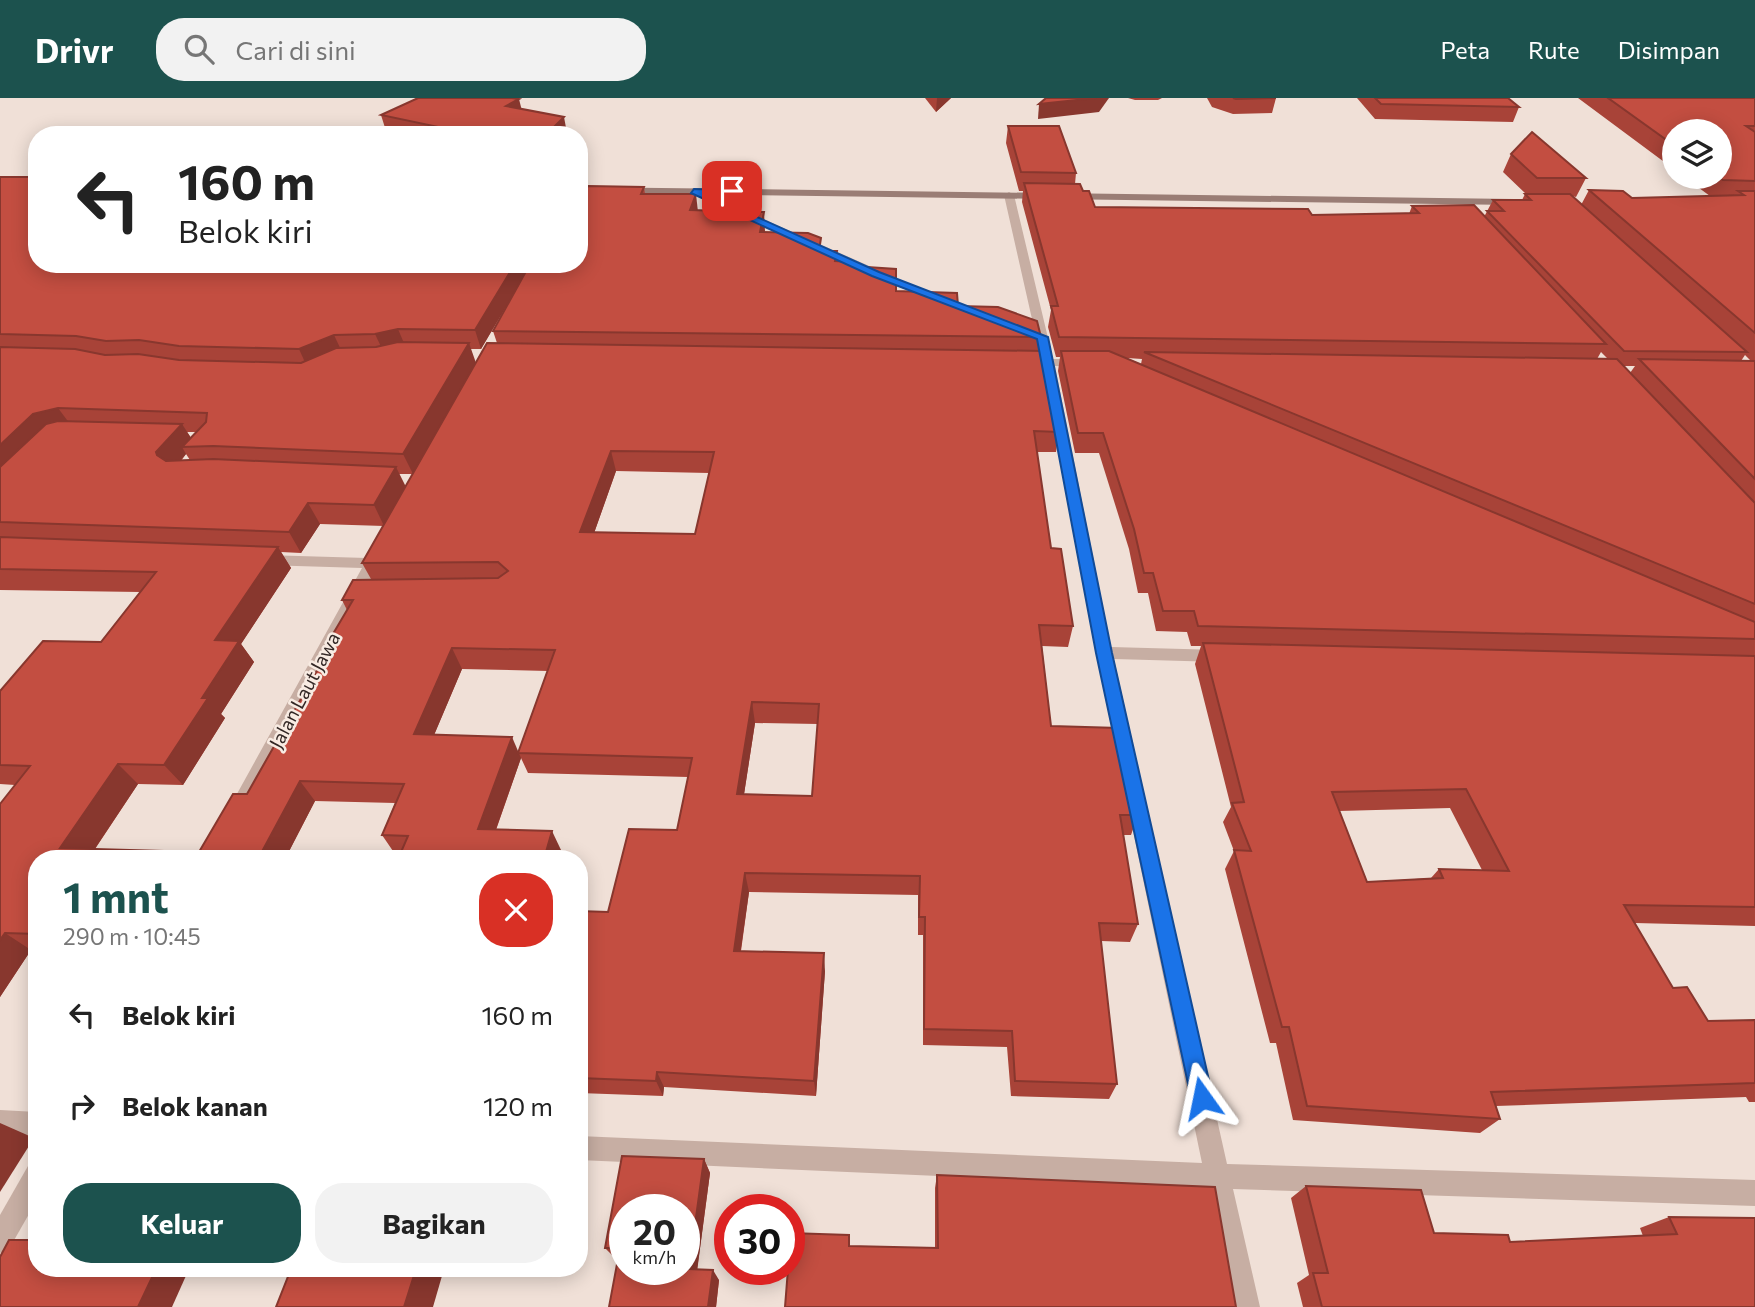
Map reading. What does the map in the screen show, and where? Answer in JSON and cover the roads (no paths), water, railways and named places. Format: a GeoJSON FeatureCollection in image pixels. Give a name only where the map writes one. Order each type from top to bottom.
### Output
{"type":"FeatureCollection","features":[{"type":"Feature","properties":{"kind":"main road"},"geometry":{"type":"LineString","coordinates":[[588,190],[1009,195],[1457,207],[1525,202]]}},
{"type":"Feature","properties":{"kind":"street"},"geometry":{"type":"LineString","coordinates":[[694,191],[854,265],[956,306]]}},
{"type":"Feature","properties":{"kind":"street"},"geometry":{"type":"LineString","coordinates":[[1009,195],[1036,335],[1048,362],[1104,653],[1246,1307]]}},
{"type":"Feature","properties":{"kind":"street"},"geometry":{"type":"LineString","coordinates":[[1007,362],[1101,363]]}},
{"type":"Feature","properties":{"kind":"street","name":"Jalan Laut Jawa"},"geometry":{"type":"LineString","coordinates":[[238,812],[362,593],[372,563],[385,540]]}},
{"type":"Feature","properties":{"kind":"street"},"geometry":{"type":"LineString","coordinates":[[252,559],[372,563]]}},
{"type":"Feature","properties":{"kind":"street"},"geometry":{"type":"LineString","coordinates":[[1104,653],[1242,656]]}},
{"type":"Feature","properties":{"kind":"street"},"geometry":{"type":"LineString","coordinates":[[0,1122],[28,1124]]}},
{"type":"Feature","properties":{"kind":"street"},"geometry":{"type":"LineString","coordinates":[[588,1148],[1219,1176],[1755,1193]]}},
{"type":"Feature","properties":{"kind":"street"},"geometry":{"type":"LineString","coordinates":[[0,1240],[28,1191]]}}]}
